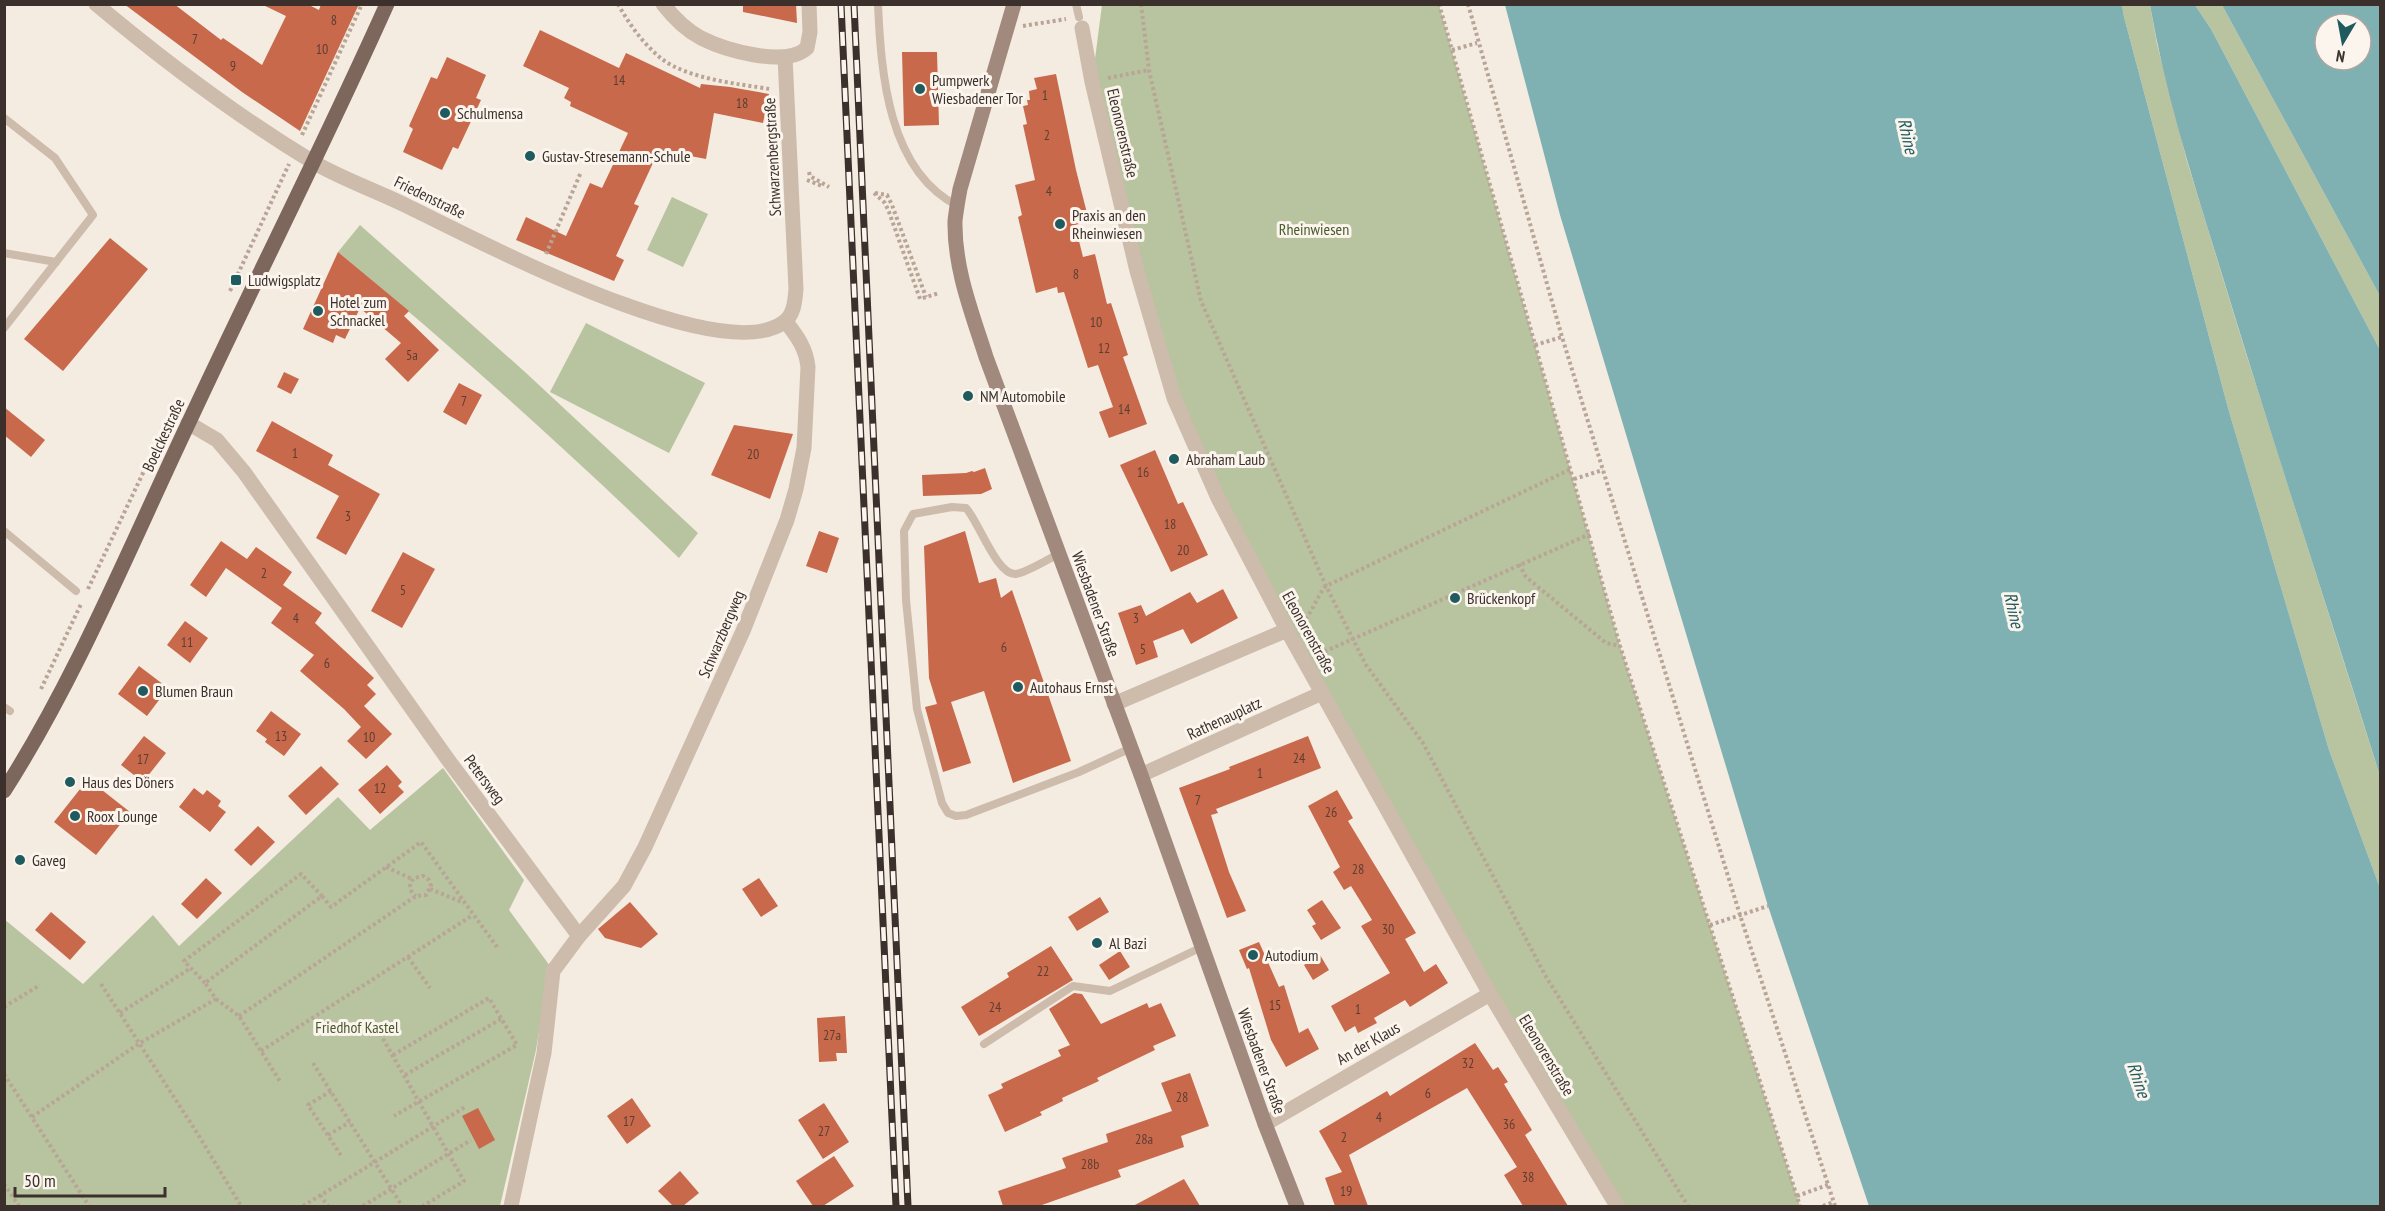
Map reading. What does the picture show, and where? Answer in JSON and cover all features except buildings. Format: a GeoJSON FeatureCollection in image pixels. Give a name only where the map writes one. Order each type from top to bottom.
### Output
{"type":"FeatureCollection","features":[{"type":"Feature","properties":{"kind":"main road","name":"Boelckestraße"},"geometry":{"type":"LineString","coordinates":[[4,790],[34,742],[77,658],[275,241],[315,163],[387,4]]}},
{"type":"Feature","properties":{"kind":"main road","name":"Wiesbadener Straße"},"geometry":{"type":"LineString","coordinates":[[1014,4],[960,189],[956,240],[964,287],[986,357],[1142,776],[1265,1124],[1297,1206]]}},
{"type":"Feature","properties":{"kind":"street","name":"Friedenstraße"},"geometry":{"type":"LineString","coordinates":[[96,4],[228,106],[315,163],[554,277],[609,300],[684,323],[739,332],[759,332],[786,322]]}},
{"type":"Feature","properties":{"kind":"street"},"geometry":{"type":"LineString","coordinates":[[663,4],[684,26],[715,44],[743,53],[785,57],[794,56],[807,48],[810,33],[809,4]]}},
{"type":"Feature","properties":{"kind":"street","name":"Eleonorenstraße"},"geometry":{"type":"LineString","coordinates":[[1080,22],[1137,271],[1174,398],[1218,498],[1287,630],[1490,994],[1617,1206]]}},
{"type":"Feature","properties":{"kind":"street","name":"Schwarzenbergstraße"},"geometry":{"type":"LineString","coordinates":[[785,57],[796,290],[786,322]]}},
{"type":"Feature","properties":{"kind":"street","name":"Schwarzbergweg"},"geometry":{"type":"LineString","coordinates":[[579,936],[624,886],[641,854],[735,650],[787,520],[802,462],[808,367],[807,355],[800,340],[786,322]]}},
{"type":"Feature","properties":{"kind":"street","name":"Petersweg"},"geometry":{"type":"LineString","coordinates":[[188,423],[217,440],[243,472],[449,761],[579,936]]}},
{"type":"Feature","properties":{"kind":"street"},"geometry":{"type":"LineString","coordinates":[[1114,704],[1287,630]]}},
{"type":"Feature","properties":{"kind":"street","name":"Rathenauplatz"},"geometry":{"type":"LineString","coordinates":[[1142,776],[1322,693]]}},
{"type":"Feature","properties":{"kind":"street"},"geometry":{"type":"LineString","coordinates":[[511,1206],[544,1053],[553,971],[579,936]]}},
{"type":"Feature","properties":{"kind":"street","name":"An der Klaus"},"geometry":{"type":"LineString","coordinates":[[1265,1124],[1490,994]]}},
{"type":"Feature","properties":{"kind":"lane"},"geometry":{"type":"LineString","coordinates":[[878,4],[885,84],[902,141],[921,177],[933,190],[958,206]]}},
{"type":"Feature","properties":{"kind":"lane"},"geometry":{"type":"LineString","coordinates":[[1076,4],[1080,22]]}},
{"type":"Feature","properties":{"kind":"lane"},"geometry":{"type":"LineString","coordinates":[[4,118],[55,158],[93,215],[4,328]]}},
{"type":"Feature","properties":{"kind":"lane"},"geometry":{"type":"LineString","coordinates":[[4,253],[57,262]]}},
{"type":"Feature","properties":{"kind":"lane"},"geometry":{"type":"LineString","coordinates":[[1059,554],[1016,574],[1006,572],[998,563],[973,515],[966,508],[952,507],[913,514],[906,523],[904,531],[906,600],[917,709],[942,803],[948,813],[956,816],[966,815],[1079,772],[1131,748]]}},
{"type":"Feature","properties":{"kind":"lane"},"geometry":{"type":"LineString","coordinates":[[4,531],[76,591]]}},
{"type":"Feature","properties":{"kind":"lane"},"geometry":{"type":"LineString","coordinates":[[984,1044],[1072,986],[1110,991],[1202,947]]}},
{"type":"Feature","properties":{"kind":"path"},"geometry":{"type":"LineString","coordinates":[[229,291],[362,4]]}},
{"type":"Feature","properties":{"kind":"path"},"geometry":{"type":"LineString","coordinates":[[618,4],[640,36],[663,60],[702,75],[787,91]]}},
{"type":"Feature","properties":{"kind":"path"},"geometry":{"type":"LineString","coordinates":[[1141,4],[1149,70],[1201,301],[1326,586],[1366,665],[1423,743],[1545,975],[1688,1206]]}},
{"type":"Feature","properties":{"kind":"path"},"geometry":{"type":"LineString","coordinates":[[1439,4],[1620,646],[1800,1206]]}},
{"type":"Feature","properties":{"kind":"path"},"geometry":{"type":"LineString","coordinates":[[1467,4],[1562,337],[1740,915],[1835,1204],[1823,1206]]}},
{"type":"Feature","properties":{"kind":"path"},"geometry":{"type":"LineString","coordinates":[[1006,30],[1080,22]]}},
{"type":"Feature","properties":{"kind":"path"},"geometry":{"type":"LineString","coordinates":[[1452,50],[1477,43]]}},
{"type":"Feature","properties":{"kind":"path"},"geometry":{"type":"LineString","coordinates":[[1092,82],[1149,70]]}},
{"type":"Feature","properties":{"kind":"path"},"geometry":{"type":"LineString","coordinates":[[809,168],[810,177],[829,187]]}},
{"type":"Feature","properties":{"kind":"path"},"geometry":{"type":"LineString","coordinates":[[546,254],[581,172]]}},
{"type":"Feature","properties":{"kind":"path"},"geometry":{"type":"LineString","coordinates":[[926,297],[887,195],[874,193],[885,202],[920,299],[939,293]]}},
{"type":"Feature","properties":{"kind":"path"},"geometry":{"type":"LineString","coordinates":[[1536,345],[1562,337]]}},
{"type":"Feature","properties":{"kind":"path"},"geometry":{"type":"LineString","coordinates":[[38,695],[174,408]]}},
{"type":"Feature","properties":{"kind":"path"},"geometry":{"type":"LineString","coordinates":[[1287,630],[1303,622],[1310,614],[1319,593],[1326,586],[1571,469]]}},
{"type":"Feature","properties":{"kind":"path"},"geometry":{"type":"LineString","coordinates":[[1574,479],[1603,470]]}},
{"type":"Feature","properties":{"kind":"path"},"geometry":{"type":"LineString","coordinates":[[1304,661],[1590,534]]}},
{"type":"Feature","properties":{"kind":"path"},"geometry":{"type":"LineString","coordinates":[[1519,564],[1526,577],[1597,636],[1606,643],[1620,646]]}},
{"type":"Feature","properties":{"kind":"path"},"geometry":{"type":"LineString","coordinates":[[281,1083],[239,1016],[216,999],[205,983],[184,961],[301,874],[331,907],[421,842],[496,947]]}},
{"type":"Feature","properties":{"kind":"path"},"geometry":{"type":"LineString","coordinates":[[239,1016],[416,896],[426,895],[430,889],[430,883],[426,878],[420,876],[412,879],[386,867]]}},
{"type":"Feature","properties":{"kind":"path"},"geometry":{"type":"LineString","coordinates":[[412,879],[410,887],[416,896]]}},
{"type":"Feature","properties":{"kind":"path"},"geometry":{"type":"LineString","coordinates":[[430,889],[465,903]]}},
{"type":"Feature","properties":{"kind":"path"},"geometry":{"type":"LineString","coordinates":[[205,983],[322,896]]}},
{"type":"Feature","properties":{"kind":"path"},"geometry":{"type":"LineString","coordinates":[[1710,925],[1768,906]]}},
{"type":"Feature","properties":{"kind":"path"},"geometry":{"type":"LineString","coordinates":[[261,1051],[473,915]]}},
{"type":"Feature","properties":{"kind":"path"},"geometry":{"type":"LineString","coordinates":[[408,957],[430,988]]}},
{"type":"Feature","properties":{"kind":"path"},"geometry":{"type":"LineString","coordinates":[[120,1013],[190,968]]}},
{"type":"Feature","properties":{"kind":"path"},"geometry":{"type":"LineString","coordinates":[[101,984],[242,1206]]}},
{"type":"Feature","properties":{"kind":"path"},"geometry":{"type":"LineString","coordinates":[[4,1007],[40,985]]}},
{"type":"Feature","properties":{"kind":"path"},"geometry":{"type":"LineString","coordinates":[[32,1117],[140,1043],[216,999]]}},
{"type":"Feature","properties":{"kind":"path"},"geometry":{"type":"LineString","coordinates":[[393,1055],[489,999],[517,1044],[394,1116]]}},
{"type":"Feature","properties":{"kind":"path"},"geometry":{"type":"LineString","coordinates":[[405,1076],[501,1019]]}},
{"type":"Feature","properties":{"kind":"path"},"geometry":{"type":"LineString","coordinates":[[374,1023],[464,1180],[423,1206]]}},
{"type":"Feature","properties":{"kind":"path"},"geometry":{"type":"LineString","coordinates":[[313,1063],[402,1206]]}},
{"type":"Feature","properties":{"kind":"path"},"geometry":{"type":"LineString","coordinates":[[4,1074],[89,1206]]}},
{"type":"Feature","properties":{"kind":"path"},"geometry":{"type":"LineString","coordinates":[[331,1091],[308,1105],[342,1157]]}},
{"type":"Feature","properties":{"kind":"path"},"geometry":{"type":"LineString","coordinates":[[303,1206],[465,1107]]}},
{"type":"Feature","properties":{"kind":"path"},"geometry":{"type":"LineString","coordinates":[[328,1135],[350,1122]]}},
{"type":"Feature","properties":{"kind":"path"},"geometry":{"type":"LineString","coordinates":[[363,1206],[471,1140]]}},
{"type":"Feature","properties":{"kind":"path"},"geometry":{"type":"LineString","coordinates":[[4,1184],[19,1206]]}},
{"type":"Feature","properties":{"kind":"path"},"geometry":{"type":"LineString","coordinates":[[1797,1196],[1828,1185]]}},
{"type":"Feature","properties":{"kind":"path"},"geometry":{"type":"LineString","coordinates":[[320,1195],[328,1206]]}},
{"type":"Feature","properties":{"kind":"green space","name":"Rheinwiesen"},"geometry":{"type":"Polygon","coordinates":[[[1102,5],[1439,5],[1620,646],[1800,1206],[1617,1206],[1280,616],[1174,398],[1092,82],[1102,5]]]}},
{"type":"Feature","properties":{"kind":"green space"},"geometry":{"type":"Polygon","coordinates":[[[2122,5],[2150,5],[2157,44],[2187,161],[2380,776],[2380,888],[2329,750],[2228,408],[2122,5]]]}},
{"type":"Feature","properties":{"kind":"green space"},"geometry":{"type":"Polygon","coordinates":[[[2195,5],[2222,5],[2380,296],[2380,350],[2211,29],[2195,5]]]}},
{"type":"Feature","properties":{"kind":"green space"},"geometry":{"type":"Polygon","coordinates":[[[672,197],[708,214],[683,267],[647,250],[672,197]]]}},
{"type":"Feature","properties":{"kind":"green space"},"geometry":{"type":"Polygon","coordinates":[[[360,225],[525,372],[698,533],[679,558],[511,402],[338,252],[360,225]]]}},
{"type":"Feature","properties":{"kind":"green space"},"geometry":{"type":"Polygon","coordinates":[[[586,323],[705,383],[669,453],[550,392],[586,323]]]}},
{"type":"Feature","properties":{"kind":"green space","name":"Friedhof Kastel"},"geometry":{"type":"Polygon","coordinates":[[[443,768],[524,880],[509,910],[550,966],[536,1050],[500,1206],[5,1206],[4,919],[83,984],[153,915],[179,946],[338,797],[370,830],[443,768]]]}},
{"type":"Feature","properties":{"kind":"water","name":"Rhine"},"geometry":{"type":"Polygon","coordinates":[[[1505,5],[2122,5],[2228,408],[2329,750],[2380,888],[2380,1206],[1869,1206],[1768,906],[1560,215],[1505,5]]]}},
{"type":"Feature","properties":{"kind":"water"},"geometry":{"type":"Polygon","coordinates":[[[2150,5],[2195,5],[2211,29],[2380,350],[2380,776],[2195,187],[2165,78],[2150,5]]]}},
{"type":"Feature","properties":{"kind":"water"},"geometry":{"type":"Polygon","coordinates":[[[2222,5],[2380,5],[2380,296],[2222,5]]]}},
{"type":"Feature","properties":{"kind":"railway"},"geometry":{"type":"LineString","coordinates":[[841,4],[896,1206]]}},
{"type":"Feature","properties":{"kind":"railway"},"geometry":{"type":"LineString","coordinates":[[854,4],[908,1206]]}},
{"type":"Feature","properties":{"kind":"place","name":"Pumpwerk Wiesbadener Tor"},"geometry":{"type":"Point","coordinates":[920,89]}},
{"type":"Feature","properties":{"kind":"place","name":"Schulmensa"},"geometry":{"type":"Point","coordinates":[445,113]}},
{"type":"Feature","properties":{"kind":"place","name":"Gustav-Stresemann-Schule"},"geometry":{"type":"Point","coordinates":[530,156]}},
{"type":"Feature","properties":{"kind":"place","name":"Praxis an den Rheinwiesen"},"geometry":{"type":"Point","coordinates":[1060,224]}},
{"type":"Feature","properties":{"kind":"place","name":"Ludwigsplatz"},"geometry":{"type":"Point","coordinates":[236,280]}},
{"type":"Feature","properties":{"kind":"place","name":"Hotel zum Schnackel"},"geometry":{"type":"Point","coordinates":[318,311]}},
{"type":"Feature","properties":{"kind":"place","name":"NM Automobile"},"geometry":{"type":"Point","coordinates":[968,396]}},
{"type":"Feature","properties":{"kind":"place","name":"Abraham Laub"},"geometry":{"type":"Point","coordinates":[1174,459]}},
{"type":"Feature","properties":{"kind":"place","name":"Brückenkopf"},"geometry":{"type":"Point","coordinates":[1455,598]}},
{"type":"Feature","properties":{"kind":"place","name":"Autohaus Ernst"},"geometry":{"type":"Point","coordinates":[1018,687]}},
{"type":"Feature","properties":{"kind":"place","name":"Blumen Braun"},"geometry":{"type":"Point","coordinates":[143,691]}},
{"type":"Feature","properties":{"kind":"place","name":"Haus des Döners"},"geometry":{"type":"Point","coordinates":[70,782]}},
{"type":"Feature","properties":{"kind":"place","name":"Roox Lounge"},"geometry":{"type":"Point","coordinates":[75,816]}},
{"type":"Feature","properties":{"kind":"place","name":"Gaveg"},"geometry":{"type":"Point","coordinates":[20,860]}},
{"type":"Feature","properties":{"kind":"place","name":"Al Bazi"},"geometry":{"type":"Point","coordinates":[1097,943]}},
{"type":"Feature","properties":{"kind":"place","name":"Autodium"},"geometry":{"type":"Point","coordinates":[1253,955]}}]}
